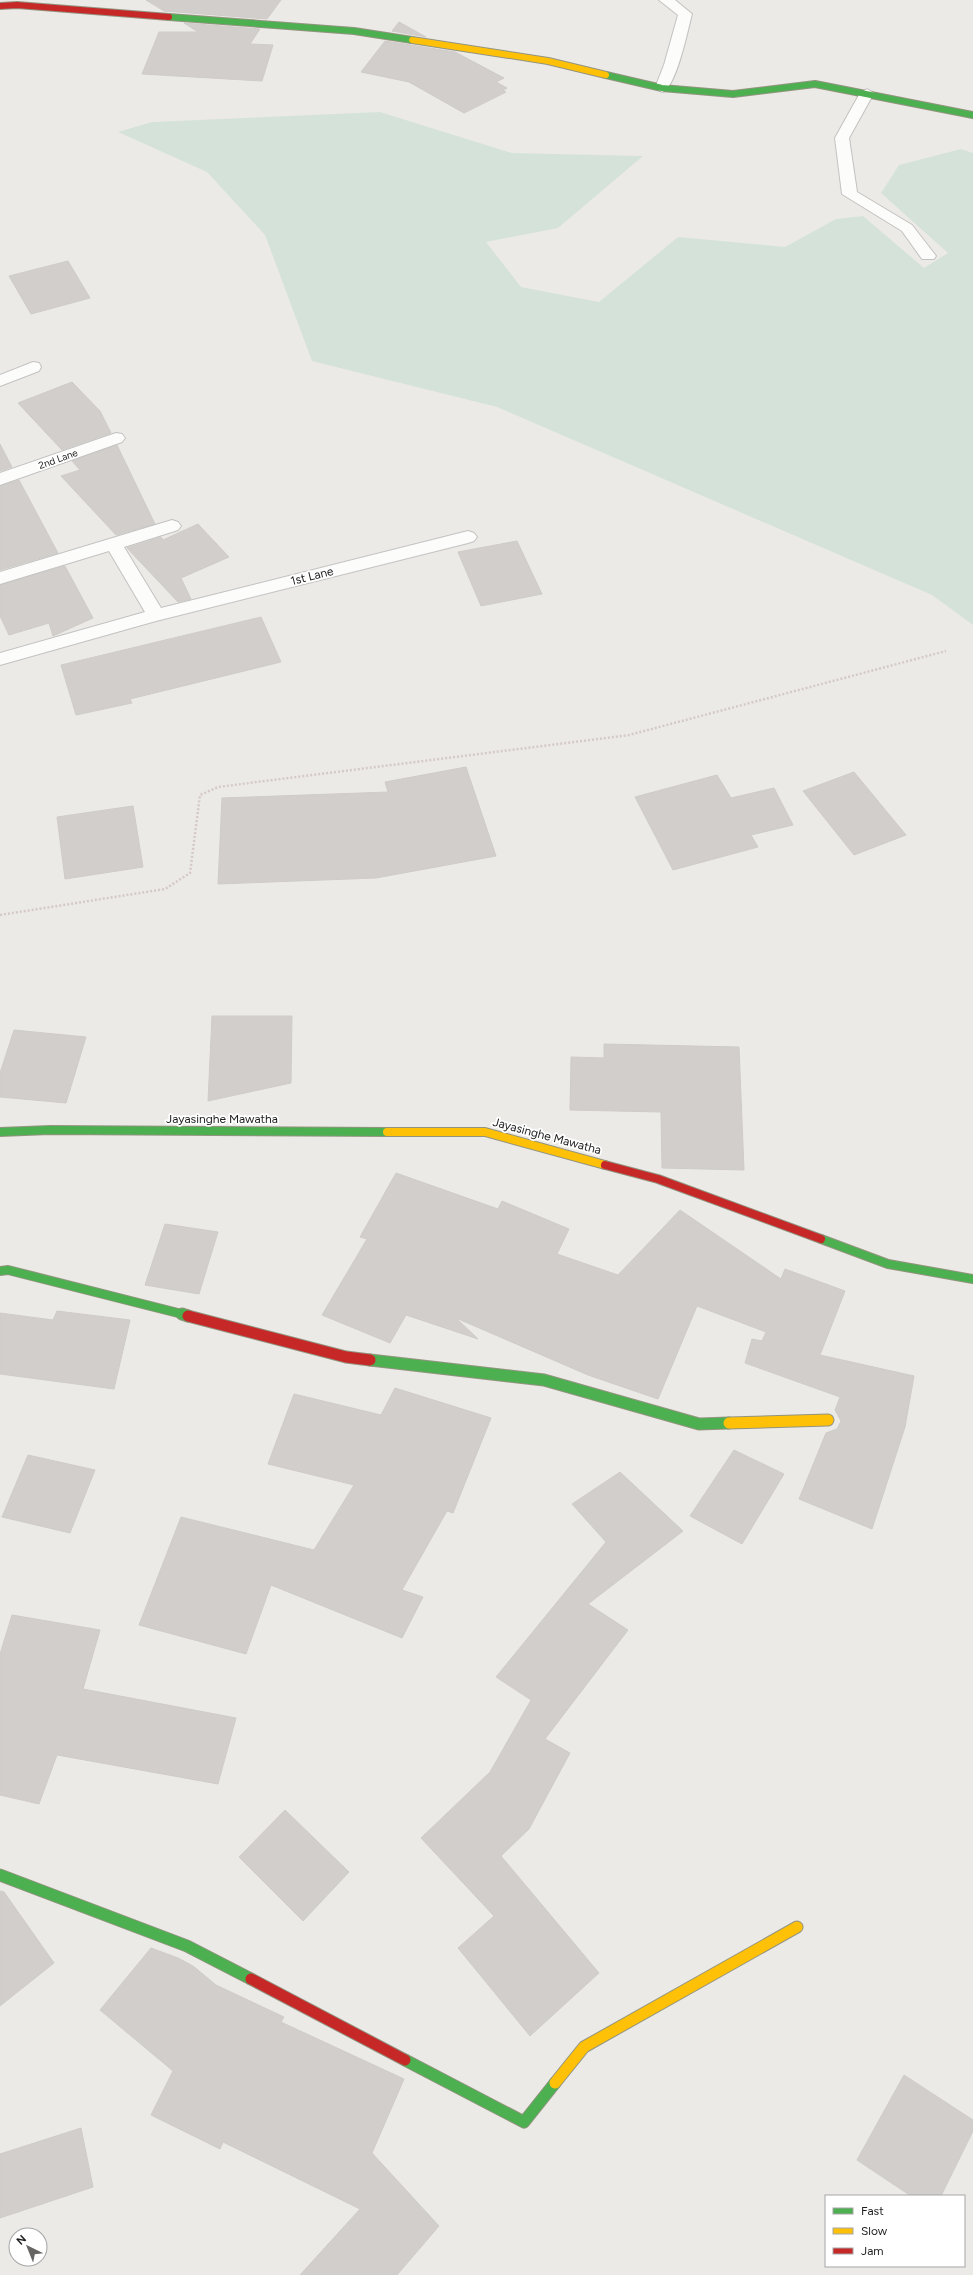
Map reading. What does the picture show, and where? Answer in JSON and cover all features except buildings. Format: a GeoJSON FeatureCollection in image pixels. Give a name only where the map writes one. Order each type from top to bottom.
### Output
{"type":"FeatureCollection","features":[{"type":"Feature","properties":{"kind":"street"},"geometry":{"type":"LineString","coordinates":[[662,88],[671,65],[685,14],[666,0]]}},
{"type":"Feature","properties":{"kind":"street"},"geometry":{"type":"LineString","coordinates":[[0,6],[17,5],[354,30],[548,61],[662,88],[733,94],[815,84],[973,115]]}},
{"type":"Feature","properties":{"kind":"street"},"geometry":{"type":"LineString","coordinates":[[867,93],[842,138],[850,194],[907,228],[928,256]]}},
{"type":"Feature","properties":{"kind":"street"},"geometry":{"type":"LineString","coordinates":[[0,381],[33,367]]}},
{"type":"Feature","properties":{"kind":"street","name":"2nd Lane"},"geometry":{"type":"LineString","coordinates":[[0,479],[116,438]]}},
{"type":"Feature","properties":{"kind":"street"},"geometry":{"type":"LineString","coordinates":[[0,578],[172,526]]}},
{"type":"Feature","properties":{"kind":"street","name":"1st Lane"},"geometry":{"type":"LineString","coordinates":[[0,659],[156,615],[468,537]]}},
{"type":"Feature","properties":{"kind":"street"},"geometry":{"type":"LineString","coordinates":[[113,543],[156,615]]}},
{"type":"Feature","properties":{"kind":"street","name":"Jayasinghe Mawatha"},"geometry":{"type":"LineString","coordinates":[[0,1132],[50,1130],[485,1132],[658,1179],[888,1264],[973,1278]]}},
{"type":"Feature","properties":{"kind":"street"},"geometry":{"type":"LineString","coordinates":[[0,1271],[16,1272],[346,1357],[544,1380],[699,1424],[828,1420]]}},
{"type":"Feature","properties":{"kind":"street"},"geometry":{"type":"LineString","coordinates":[[0,1875],[187,1946],[524,2122],[584,2047],[797,1927]]}},
{"type":"Feature","properties":{"kind":"path"},"geometry":{"type":"LineString","coordinates":[[0,915],[165,889],[190,873],[200,795],[218,787],[629,735],[946,651]]}},
{"type":"Feature","properties":{"kind":"shaded area"},"geometry":{"type":"Polygon","coordinates":[[[380,112],[512,153],[643,156],[558,228],[486,242],[521,287],[599,302],[678,237],[785,247],[836,219],[863,216],[924,268],[948,253],[881,193],[899,165],[961,149],[973,153],[973,625],[932,595],[497,407],[312,361],[265,235],[207,172],[118,132],[152,122],[380,112]]]}},
{"type":"Feature","properties":{"kind":"traffic: fast"},"geometry":{"type":"LineString","coordinates":[[169,17],[354,31],[412,40]]}},
{"type":"Feature","properties":{"kind":"traffic: fast"},"geometry":{"type":"LineString","coordinates":[[606,75],[662,88],[733,94],[815,84],[973,115]]}},
{"type":"Feature","properties":{"kind":"traffic: fast"},"geometry":{"type":"LineString","coordinates":[[0,1132],[50,1130],[387,1132]]}},
{"type":"Feature","properties":{"kind":"traffic: fast"},"geometry":{"type":"LineString","coordinates":[[821,1239],[888,1264],[973,1279]]}},
{"type":"Feature","properties":{"kind":"traffic: fast"},"geometry":{"type":"LineString","coordinates":[[0,1271],[8,1270],[188,1316]]}},
{"type":"Feature","properties":{"kind":"traffic: fast"},"geometry":{"type":"LineString","coordinates":[[370,1360],[544,1380],[699,1424],[729,1423]]}},
{"type":"Feature","properties":{"kind":"traffic: fast"},"geometry":{"type":"LineString","coordinates":[[0,1875],[187,1946],[251,1979]]}},
{"type":"Feature","properties":{"kind":"traffic: fast"},"geometry":{"type":"LineString","coordinates":[[405,2060],[524,2122],[555,2083]]}},
{"type":"Feature","properties":{"kind":"traffic: slow"},"geometry":{"type":"LineString","coordinates":[[412,40],[548,61],[606,75]]}},
{"type":"Feature","properties":{"kind":"traffic: slow"},"geometry":{"type":"LineString","coordinates":[[387,1132],[485,1132],[605,1165]]}},
{"type":"Feature","properties":{"kind":"traffic: slow"},"geometry":{"type":"LineString","coordinates":[[729,1423],[828,1420]]}},
{"type":"Feature","properties":{"kind":"traffic: slow"},"geometry":{"type":"LineString","coordinates":[[555,2083],[584,2047],[797,1927]]}},
{"type":"Feature","properties":{"kind":"traffic: jam"},"geometry":{"type":"LineString","coordinates":[[0,6],[17,5],[169,17]]}},
{"type":"Feature","properties":{"kind":"traffic: jam"},"geometry":{"type":"LineString","coordinates":[[605,1165],[658,1179],[821,1239]]}},
{"type":"Feature","properties":{"kind":"traffic: jam"},"geometry":{"type":"LineString","coordinates":[[188,1316],[346,1357],[370,1360]]}},
{"type":"Feature","properties":{"kind":"traffic: jam"},"geometry":{"type":"LineString","coordinates":[[251,1979],[405,2060]]}}]}
